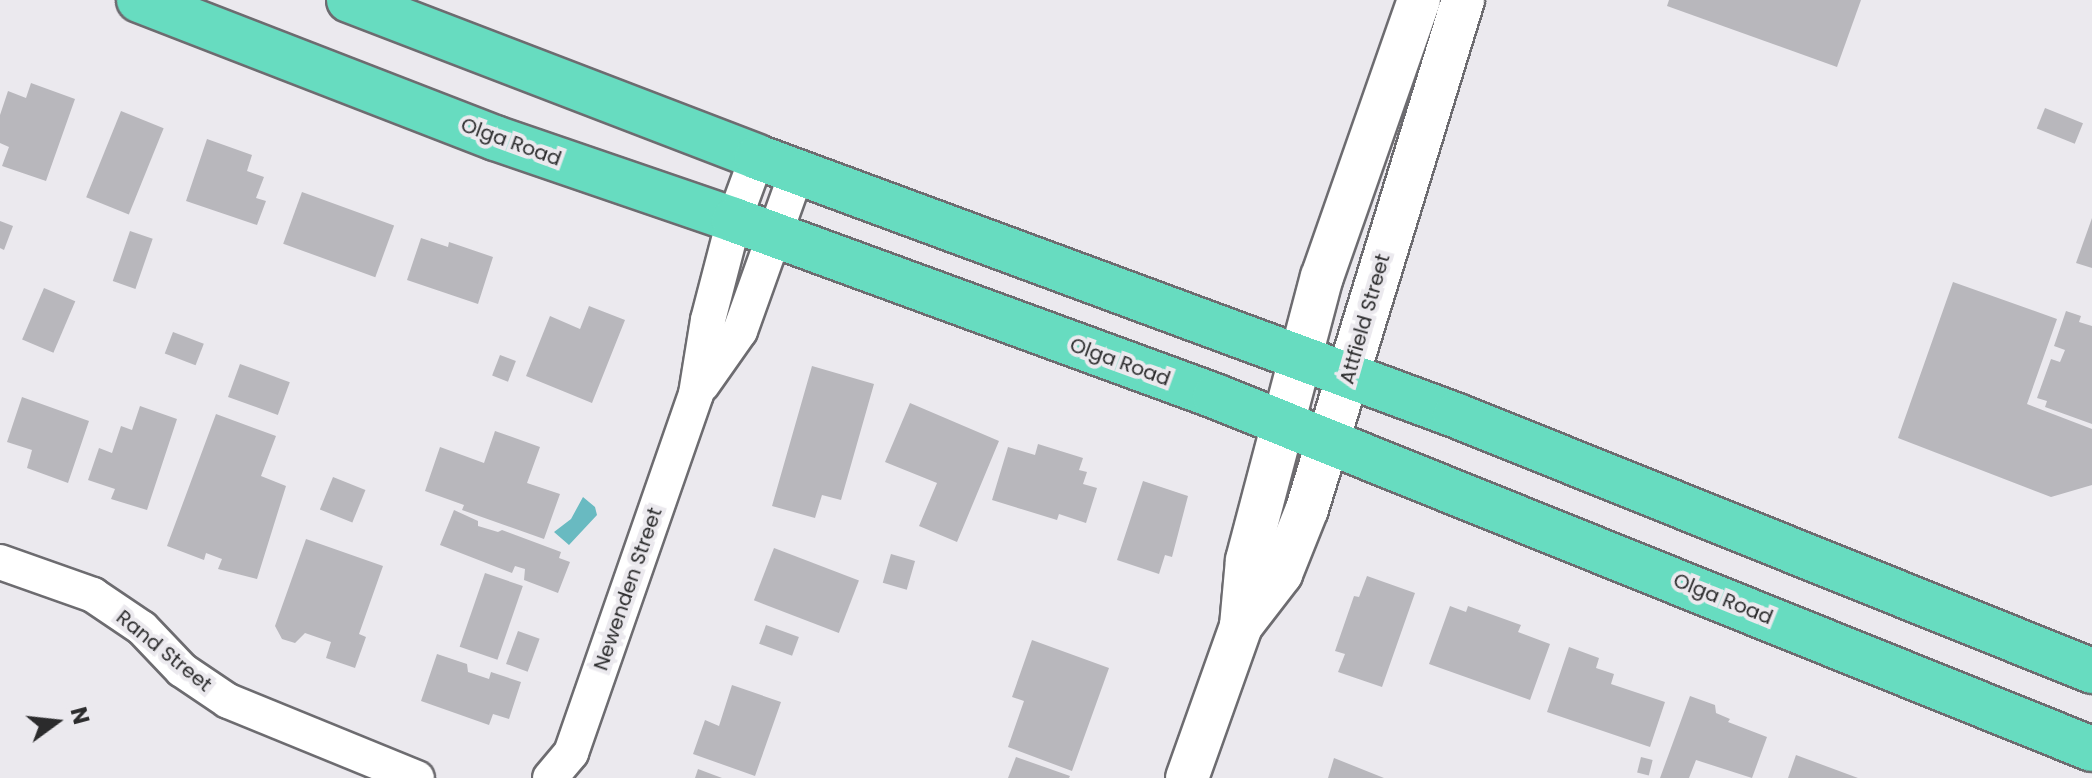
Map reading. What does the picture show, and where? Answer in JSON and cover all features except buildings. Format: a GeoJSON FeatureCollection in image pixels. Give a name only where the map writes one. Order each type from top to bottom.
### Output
{"type":"FeatureCollection","features":[{"type":"Feature","properties":{"kind":"main road"},"geometry":{"type":"LineString","coordinates":[[349,0],[757,157],[1469,421],[2092,671]]}},
{"type":"Feature","properties":{"kind":"main road","name":"Olga Road"},"geometry":{"type":"LineString","coordinates":[[154,2],[495,138],[734,220],[1329,440],[2092,749]]}},
{"type":"Feature","properties":{"kind":"street","name":"Attfield Street"},"geometry":{"type":"LineString","coordinates":[[1187,778],[1241,626],[1247,560],[1322,277],[1419,0]]}},
{"type":"Feature","properties":{"kind":"street","name":"Attfield Street"},"geometry":{"type":"LineString","coordinates":[[1241,626],[1281,574],[1329,440],[1463,0]]}},
{"type":"Feature","properties":{"kind":"street","name":"Newenden Street"},"geometry":{"type":"LineString","coordinates":[[550,778],[571,753],[696,394],[708,320],[734,220],[757,157]]}},
{"type":"Feature","properties":{"kind":"street","name":"Newenden Street"},"geometry":{"type":"LineString","coordinates":[[696,394],[740,331],[797,172]]}},
{"type":"Feature","properties":{"kind":"street","name":"Rand Street"},"geometry":{"type":"LineString","coordinates":[[0,562],[93,595],[142,628],[182,670],[228,701],[417,778]]}},
{"type":"Feature","properties":{"kind":"water"},"geometry":{"type":"Polygon","coordinates":[[[583,497],[595,507],[597,515],[569,545],[554,532],[571,519],[583,497]]]}}]}
